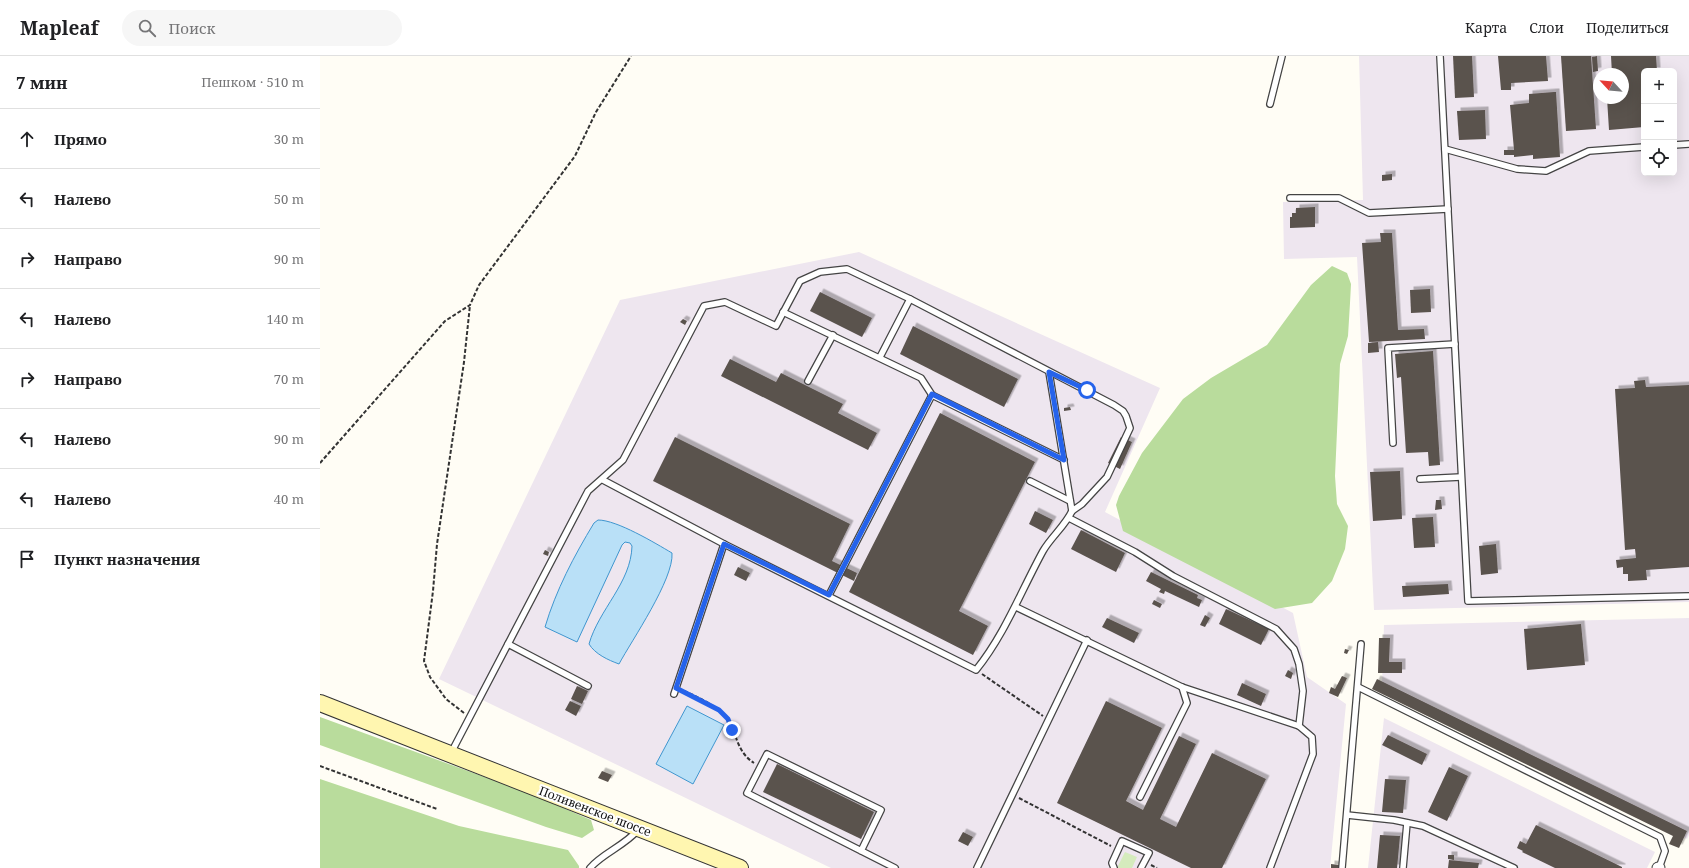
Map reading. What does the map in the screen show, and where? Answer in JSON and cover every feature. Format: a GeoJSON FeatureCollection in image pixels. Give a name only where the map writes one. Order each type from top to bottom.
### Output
{"type":"FeatureCollection","features":[{"type":"Feature","properties":{"kind":"street","name":"Поливенское шоссе"},"geometry":{"type":"LineString","coordinates":[[320,703],[740,868]]}},
{"type":"Feature","properties":{"kind":"lane"},"geometry":{"type":"LineString","coordinates":[[1270,104],[1282,56]]}},
{"type":"Feature","properties":{"kind":"lane"},"geometry":{"type":"LineString","coordinates":[[1440,56],[1468,601],[1689,596]]}},
{"type":"Feature","properties":{"kind":"lane"},"geometry":{"type":"LineString","coordinates":[[1677,145],[1689,144]]}},
{"type":"Feature","properties":{"kind":"lane"},"geometry":{"type":"LineString","coordinates":[[1445,148],[1517,169],[1546,171],[1589,151],[1641,147]]}},
{"type":"Feature","properties":{"kind":"lane"},"geometry":{"type":"LineString","coordinates":[[1290,198],[1339,198],[1369,213],[1448,209]]}},
{"type":"Feature","properties":{"kind":"lane"},"geometry":{"type":"LineString","coordinates":[[450,755],[588,491],[603,480],[623,460],[704,306],[725,302],[776,326],[800,281],[820,272],[847,270],[910,299],[1123,411],[1129,422],[1130,428],[1107,477],[1082,504],[1072,511],[1069,518],[1044,550],[1016,606],[976,670],[874,620],[829,595],[724,544],[603,480]]}},
{"type":"Feature","properties":{"kind":"lane"},"geometry":{"type":"LineString","coordinates":[[880,357],[910,299]]}},
{"type":"Feature","properties":{"kind":"lane"},"geometry":{"type":"LineString","coordinates":[[783,312],[880,357],[921,378],[932,394],[1064,460]]}},
{"type":"Feature","properties":{"kind":"lane"},"geometry":{"type":"LineString","coordinates":[[808,381],[833,335]]}},
{"type":"Feature","properties":{"kind":"lane"},"geometry":{"type":"LineString","coordinates":[[1393,443],[1388,348],[1455,344]]}},
{"type":"Feature","properties":{"kind":"lane"},"geometry":{"type":"LineString","coordinates":[[1049,372],[1072,511]]}},
{"type":"Feature","properties":{"kind":"lane"},"geometry":{"type":"LineString","coordinates":[[829,595],[932,394]]}},
{"type":"Feature","properties":{"kind":"lane"},"geometry":{"type":"LineString","coordinates":[[1420,479],[1461,477]]}},
{"type":"Feature","properties":{"kind":"lane"},"geometry":{"type":"LineString","coordinates":[[1030,480],[1070,501]]}},
{"type":"Feature","properties":{"kind":"lane"},"geometry":{"type":"LineString","coordinates":[[1069,518],[1135,552],[1173,576],[1276,629],[1294,648],[1299,664],[1303,691],[1299,726]]}},
{"type":"Feature","properties":{"kind":"lane"},"geometry":{"type":"LineString","coordinates":[[675,691],[724,544]]}},
{"type":"Feature","properties":{"kind":"lane"},"geometry":{"type":"LineString","coordinates":[[1016,606],[1182,687],[1299,726],[1312,737],[1313,754],[1270,868]]}},
{"type":"Feature","properties":{"kind":"lane"},"geometry":{"type":"LineString","coordinates":[[977,868],[1087,640]]}},
{"type":"Feature","properties":{"kind":"lane"},"geometry":{"type":"LineString","coordinates":[[508,644],[588,686]]}},
{"type":"Feature","properties":{"kind":"lane"},"geometry":{"type":"LineString","coordinates":[[1342,868],[1361,644]]}},
{"type":"Feature","properties":{"kind":"lane"},"geometry":{"type":"LineString","coordinates":[[1140,797],[1187,703],[1182,687]]}},
{"type":"Feature","properties":{"kind":"lane"},"geometry":{"type":"LineString","coordinates":[[1358,687],[1660,837],[1664,851],[1658,868]]}},
{"type":"Feature","properties":{"kind":"lane"},"geometry":{"type":"LineString","coordinates":[[861,851],[881,810],[767,754],[747,793],[894,868]]}},
{"type":"Feature","properties":{"kind":"lane"},"geometry":{"type":"LineString","coordinates":[[1347,815],[1423,826],[1514,868]]}},
{"type":"Feature","properties":{"kind":"lane"},"geometry":{"type":"LineString","coordinates":[[1403,868],[1407,823]]}},
{"type":"Feature","properties":{"kind":"lane"},"geometry":{"type":"LineString","coordinates":[[590,868],[594,863],[626,843],[639,828]]}},
{"type":"Feature","properties":{"kind":"lane"},"geometry":{"type":"LineString","coordinates":[[1114,868],[1112,863],[1122,841],[1149,853],[1141,868]]}},
{"type":"Feature","properties":{"kind":"path"},"geometry":{"type":"LineString","coordinates":[[469,717],[446,699],[430,676],[424,661],[434,591],[437,544],[464,362],[470,305],[479,285],[575,156],[596,112],[631,56]]}},
{"type":"Feature","properties":{"kind":"path"},"geometry":{"type":"LineString","coordinates":[[320,463],[445,321],[470,305]]}},
{"type":"Feature","properties":{"kind":"path"},"geometry":{"type":"LineString","coordinates":[[976,670],[1049,720]]}},
{"type":"Feature","properties":{"kind":"path"},"geometry":{"type":"LineString","coordinates":[[675,691],[719,710],[725,715],[746,758],[760,766]]}},
{"type":"Feature","properties":{"kind":"path"},"geometry":{"type":"LineString","coordinates":[[320,766],[437,809]]}},
{"type":"Feature","properties":{"kind":"path"},"geometry":{"type":"LineString","coordinates":[[1013,795],[1118,849]]}},
{"type":"Feature","properties":{"kind":"shaded area"},"geometry":{"type":"Polygon","coordinates":[[[1359,56],[1689,56],[1689,602],[1374,610],[1357,257],[1284,259],[1283,202],[1363,200],[1359,56]]]}},
{"type":"Feature","properties":{"kind":"shaded area"},"geometry":{"type":"Polygon","coordinates":[[[859,252],[1160,388],[1105,512],[1293,613],[1307,677],[1346,704],[1330,868],[831,868],[439,679],[620,300],[859,252]]]}},
{"type":"Feature","properties":{"kind":"shaded area"},"geometry":{"type":"Polygon","coordinates":[[[1689,618],[1689,835],[1687,839],[1382,685],[1384,625],[1689,618]]]}},
{"type":"Feature","properties":{"kind":"shaded area"},"geometry":{"type":"Polygon","coordinates":[[[1384,718],[1655,852],[1647,868],[1368,868],[1384,718]]]}},
{"type":"Feature","properties":{"kind":"green space"},"geometry":{"type":"Polygon","coordinates":[[[1332,266],[1347,273],[1351,284],[1348,336],[1340,364],[1335,476],[1337,504],[1348,526],[1345,549],[1332,581],[1312,603],[1275,609],[1123,531],[1116,505],[1119,496],[1142,453],[1183,399],[1211,378],[1267,345],[1311,285],[1332,266]]]}},
{"type":"Feature","properties":{"kind":"green space"},"geometry":{"type":"Polygon","coordinates":[[[320,717],[531,794],[591,820],[594,830],[582,838],[546,827],[320,745],[320,717]]]}},
{"type":"Feature","properties":{"kind":"green space"},"geometry":{"type":"Polygon","coordinates":[[[320,779],[459,826],[568,850],[579,868],[320,868],[320,779]]]}},
{"type":"Feature","properties":{"kind":"green space"},"geometry":{"type":"Polygon","coordinates":[[[1125,852],[1137,857],[1132,868],[1117,868],[1125,852]]]}},
{"type":"Feature","properties":{"kind":"water"},"geometry":{"type":"Polygon","coordinates":[[[598,520],[606,521],[625,528],[672,553],[671,564],[660,593],[619,664],[598,654],[589,644],[600,619],[621,584],[626,572],[632,546],[630,543],[625,542],[622,545],[577,642],[545,627],[554,600],[566,574],[579,548],[594,523],[598,520]]]}},
{"type":"Feature","properties":{"kind":"water"},"geometry":{"type":"Polygon","coordinates":[[[687,706],[724,725],[693,784],[656,764],[687,706]]]}},
{"type":"Feature","properties":{"kind":"building"},"geometry":{"type":"Polygon","coordinates":[[[1453,56],[1472,56],[1474,97],[1455,98],[1453,56]]]}},
{"type":"Feature","properties":{"kind":"building"},"geometry":{"type":"Polygon","coordinates":[[[1498,56],[1546,56],[1548,81],[1511,83],[1511,90],[1501,90],[1498,56]]]}},
{"type":"Feature","properties":{"kind":"building"},"geometry":{"type":"Polygon","coordinates":[[[1561,56],[1591,56],[1593,104],[1594,104],[1596,129],[1566,131],[1561,56]]]}},
{"type":"Feature","properties":{"kind":"building"},"geometry":{"type":"Polygon","coordinates":[[[1597,56],[1598,68],[1593,68],[1593,72],[1592,57],[1597,56]]]}},
{"type":"Feature","properties":{"kind":"building"},"geometry":{"type":"Polygon","coordinates":[[[1611,56],[1656,56],[1657,68],[1641,68],[1641,127],[1609,130],[1607,104],[1629,104],[1629,68],[1612,68],[1611,56]]]}},
{"type":"Feature","properties":{"kind":"building"},"geometry":{"type":"Polygon","coordinates":[[[1556,92],[1560,157],[1533,159],[1533,155],[1514,157],[1514,155],[1504,155],[1504,150],[1514,150],[1510,105],[1529,103],[1529,94],[1556,92]]]}},
{"type":"Feature","properties":{"kind":"building"},"geometry":{"type":"Polygon","coordinates":[[[1485,110],[1486,139],[1459,140],[1457,111],[1485,110]]]}},
{"type":"Feature","properties":{"kind":"building"},"geometry":{"type":"Polygon","coordinates":[[[1392,174],[1392,180],[1382,181],[1382,175],[1392,174]]]}},
{"type":"Feature","properties":{"kind":"building"},"geometry":{"type":"Polygon","coordinates":[[[1315,207],[1315,227],[1290,228],[1290,217],[1292,217],[1292,213],[1296,213],[1296,208],[1315,207]]]}},
{"type":"Feature","properties":{"kind":"building"},"geometry":{"type":"Polygon","coordinates":[[[1380,233],[1392,233],[1398,330],[1424,329],[1425,339],[1369,342],[1362,243],[1381,242],[1380,233]]]}},
{"type":"Feature","properties":{"kind":"building"},"geometry":{"type":"Polygon","coordinates":[[[1430,289],[1431,312],[1411,313],[1410,290],[1430,289]]]}},
{"type":"Feature","properties":{"kind":"building"},"geometry":{"type":"Polygon","coordinates":[[[820,292],[872,318],[862,337],[810,311],[820,292]]]}},
{"type":"Feature","properties":{"kind":"building"},"geometry":{"type":"Polygon","coordinates":[[[683,319],[687,321],[685,325],[680,322],[683,319]]]}},
{"type":"Feature","properties":{"kind":"building"},"geometry":{"type":"Polygon","coordinates":[[[913,326],[1018,379],[1004,407],[900,354],[913,326]]]}},
{"type":"Feature","properties":{"kind":"building"},"geometry":{"type":"Polygon","coordinates":[[[1378,342],[1379,352],[1368,353],[1368,343],[1378,342]]]}},
{"type":"Feature","properties":{"kind":"building"},"geometry":{"type":"Polygon","coordinates":[[[1433,351],[1440,465],[1429,466],[1428,452],[1406,453],[1401,377],[1397,378],[1395,354],[1433,351]]]}},
{"type":"Feature","properties":{"kind":"building"},"geometry":{"type":"Polygon","coordinates":[[[730,359],[776,382],[781,373],[843,404],[838,413],[877,433],[868,450],[721,376],[730,359]]]}},
{"type":"Feature","properties":{"kind":"building"},"geometry":{"type":"Polygon","coordinates":[[[1645,380],[1646,387],[1689,385],[1689,567],[1646,570],[1647,580],[1628,581],[1628,574],[1623,574],[1623,567],[1617,568],[1616,560],[1636,558],[1635,549],[1625,550],[1615,389],[1635,388],[1634,381],[1645,380]]]}},
{"type":"Feature","properties":{"kind":"building"},"geometry":{"type":"Polygon","coordinates":[[[1070,407],[1071,410],[1064,411],[1064,408],[1070,407]]]}},
{"type":"Feature","properties":{"kind":"building"},"geometry":{"type":"Polygon","coordinates":[[[940,413],[1035,462],[959,611],[988,626],[973,655],[849,592],[940,413]]]}},
{"type":"Feature","properties":{"kind":"building"},"geometry":{"type":"Polygon","coordinates":[[[675,437],[850,524],[832,561],[857,573],[854,581],[653,481],[675,437]]]}},
{"type":"Feature","properties":{"kind":"building"},"geometry":{"type":"Polygon","coordinates":[[[1121,437],[1132,442],[1120,469],[1108,463],[1121,437]]]}},
{"type":"Feature","properties":{"kind":"building"},"geometry":{"type":"Polygon","coordinates":[[[1400,471],[1402,519],[1373,521],[1370,472],[1400,471]]]}},
{"type":"Feature","properties":{"kind":"building"},"geometry":{"type":"Polygon","coordinates":[[[1436,500],[1441,500],[1442,509],[1435,510],[1436,500]]]}},
{"type":"Feature","properties":{"kind":"building"},"geometry":{"type":"Polygon","coordinates":[[[1035,511],[1053,520],[1046,533],[1029,524],[1035,511]]]}},
{"type":"Feature","properties":{"kind":"building"},"geometry":{"type":"Polygon","coordinates":[[[1433,517],[1435,547],[1414,548],[1412,518],[1433,517]]]}},
{"type":"Feature","properties":{"kind":"building"},"geometry":{"type":"Polygon","coordinates":[[[1081,530],[1125,553],[1116,572],[1071,549],[1081,530]]]}},
{"type":"Feature","properties":{"kind":"building"},"geometry":{"type":"Polygon","coordinates":[[[1496,544],[1498,573],[1481,575],[1479,546],[1496,544]]]}},
{"type":"Feature","properties":{"kind":"building"},"geometry":{"type":"Polygon","coordinates":[[[545,550],[549,552],[548,556],[543,554],[545,550]]]}},
{"type":"Feature","properties":{"kind":"building"},"geometry":{"type":"Polygon","coordinates":[[[738,567],[750,573],[746,581],[734,575],[738,567]]]}},
{"type":"Feature","properties":{"kind":"building"},"geometry":{"type":"Polygon","coordinates":[[[1151,572],[1198,595],[1197,598],[1202,600],[1199,607],[1165,591],[1164,594],[1159,592],[1161,589],[1146,581],[1151,572]]]}},
{"type":"Feature","properties":{"kind":"building"},"geometry":{"type":"Polygon","coordinates":[[[1448,584],[1449,594],[1403,597],[1402,586],[1448,584]]]}},
{"type":"Feature","properties":{"kind":"building"},"geometry":{"type":"Polygon","coordinates":[[[1154,600],[1162,604],[1160,608],[1152,604],[1154,600]]]}},
{"type":"Feature","properties":{"kind":"building"},"geometry":{"type":"Polygon","coordinates":[[[1226,609],[1269,629],[1261,645],[1219,624],[1226,609]]]}},
{"type":"Feature","properties":{"kind":"building"},"geometry":{"type":"Polygon","coordinates":[[[1205,615],[1210,618],[1205,627],[1200,625],[1205,615]]]}},
{"type":"Feature","properties":{"kind":"building"},"geometry":{"type":"Polygon","coordinates":[[[1107,618],[1139,633],[1134,643],[1102,627],[1107,618]]]}},
{"type":"Feature","properties":{"kind":"building"},"geometry":{"type":"Polygon","coordinates":[[[1581,624],[1585,665],[1527,670],[1524,629],[1581,624]]]}},
{"type":"Feature","properties":{"kind":"building"},"geometry":{"type":"Polygon","coordinates":[[[1379,638],[1390,638],[1389,662],[1402,662],[1402,673],[1378,673],[1379,638]]]}},
{"type":"Feature","properties":{"kind":"building"},"geometry":{"type":"Polygon","coordinates":[[[1345,649],[1349,650],[1347,654],[1344,653],[1345,649]]]}},
{"type":"Feature","properties":{"kind":"building"},"geometry":{"type":"Polygon","coordinates":[[[1288,670],[1293,673],[1291,679],[1285,676],[1288,670]]]}},
{"type":"Feature","properties":{"kind":"building"},"geometry":{"type":"Polygon","coordinates":[[[1342,676],[1347,678],[1338,697],[1329,693],[1331,687],[1335,689],[1342,676]]]}},
{"type":"Feature","properties":{"kind":"building"},"geometry":{"type":"Polygon","coordinates":[[[1377,679],[1687,831],[1679,848],[1669,844],[1673,836],[1372,689],[1377,679]]]}},
{"type":"Feature","properties":{"kind":"building"},"geometry":{"type":"Polygon","coordinates":[[[1242,683],[1266,694],[1261,706],[1237,695],[1242,683]]]}},
{"type":"Feature","properties":{"kind":"building"},"geometry":{"type":"Polygon","coordinates":[[[577,686],[588,691],[582,704],[571,699],[577,686]]]}},
{"type":"Feature","properties":{"kind":"building"},"geometry":{"type":"Polygon","coordinates":[[[570,701],[581,706],[576,716],[565,710],[570,701]]]}},
{"type":"Feature","properties":{"kind":"building"},"geometry":{"type":"Polygon","coordinates":[[[1106,701],[1162,728],[1126,801],[1143,810],[1179,736],[1196,744],[1160,819],[1176,827],[1212,753],[1266,779],[1222,868],[1191,868],[1057,803],[1106,701]]]}},
{"type":"Feature","properties":{"kind":"building"},"geometry":{"type":"Polygon","coordinates":[[[1388,735],[1427,754],[1422,765],[1382,745],[1388,735]]]}},
{"type":"Feature","properties":{"kind":"building"},"geometry":{"type":"Polygon","coordinates":[[[777,764],[874,812],[861,839],[763,792],[777,764]]]}},
{"type":"Feature","properties":{"kind":"building"},"geometry":{"type":"Polygon","coordinates":[[[1449,767],[1468,776],[1447,821],[1428,812],[1449,767]]]}},
{"type":"Feature","properties":{"kind":"building"},"geometry":{"type":"Polygon","coordinates":[[[602,771],[612,775],[608,782],[598,778],[602,771]]]}},
{"type":"Feature","properties":{"kind":"building"},"geometry":{"type":"Polygon","coordinates":[[[1385,779],[1406,780],[1403,813],[1382,812],[1385,779]]]}},
{"type":"Feature","properties":{"kind":"building"},"geometry":{"type":"Polygon","coordinates":[[[1536,825],[1622,868],[1555,868],[1522,852],[1523,851],[1517,848],[1520,841],[1526,844],[1536,825]]]}},
{"type":"Feature","properties":{"kind":"building"},"geometry":{"type":"Polygon","coordinates":[[[963,832],[973,837],[968,846],[958,841],[963,832]]]}},
{"type":"Feature","properties":{"kind":"building"},"geometry":{"type":"Polygon","coordinates":[[[1380,835],[1400,836],[1397,868],[1377,868],[1380,835]]]}},
{"type":"Feature","properties":{"kind":"building"},"geometry":{"type":"Polygon","coordinates":[[[1448,855],[1454,855],[1454,860],[1448,859],[1448,855]]]}},
{"type":"Feature","properties":{"kind":"building"},"geometry":{"type":"Polygon","coordinates":[[[1449,860],[1479,863],[1478,868],[1448,868],[1449,860]]]}},
{"type":"Feature","properties":{"kind":"building"},"geometry":{"type":"Polygon","coordinates":[[[1331,864],[1339,865],[1339,868],[1331,868],[1331,864]]]}},
{"type":"Feature","properties":{"kind":"route"},"geometry":{"type":"LineString","coordinates":[[732,730],[728,719],[719,710],[687,692],[676,688],[724,544],[829,595],[932,394],[1064,460],[1049,372],[1087,390]]}}]}
